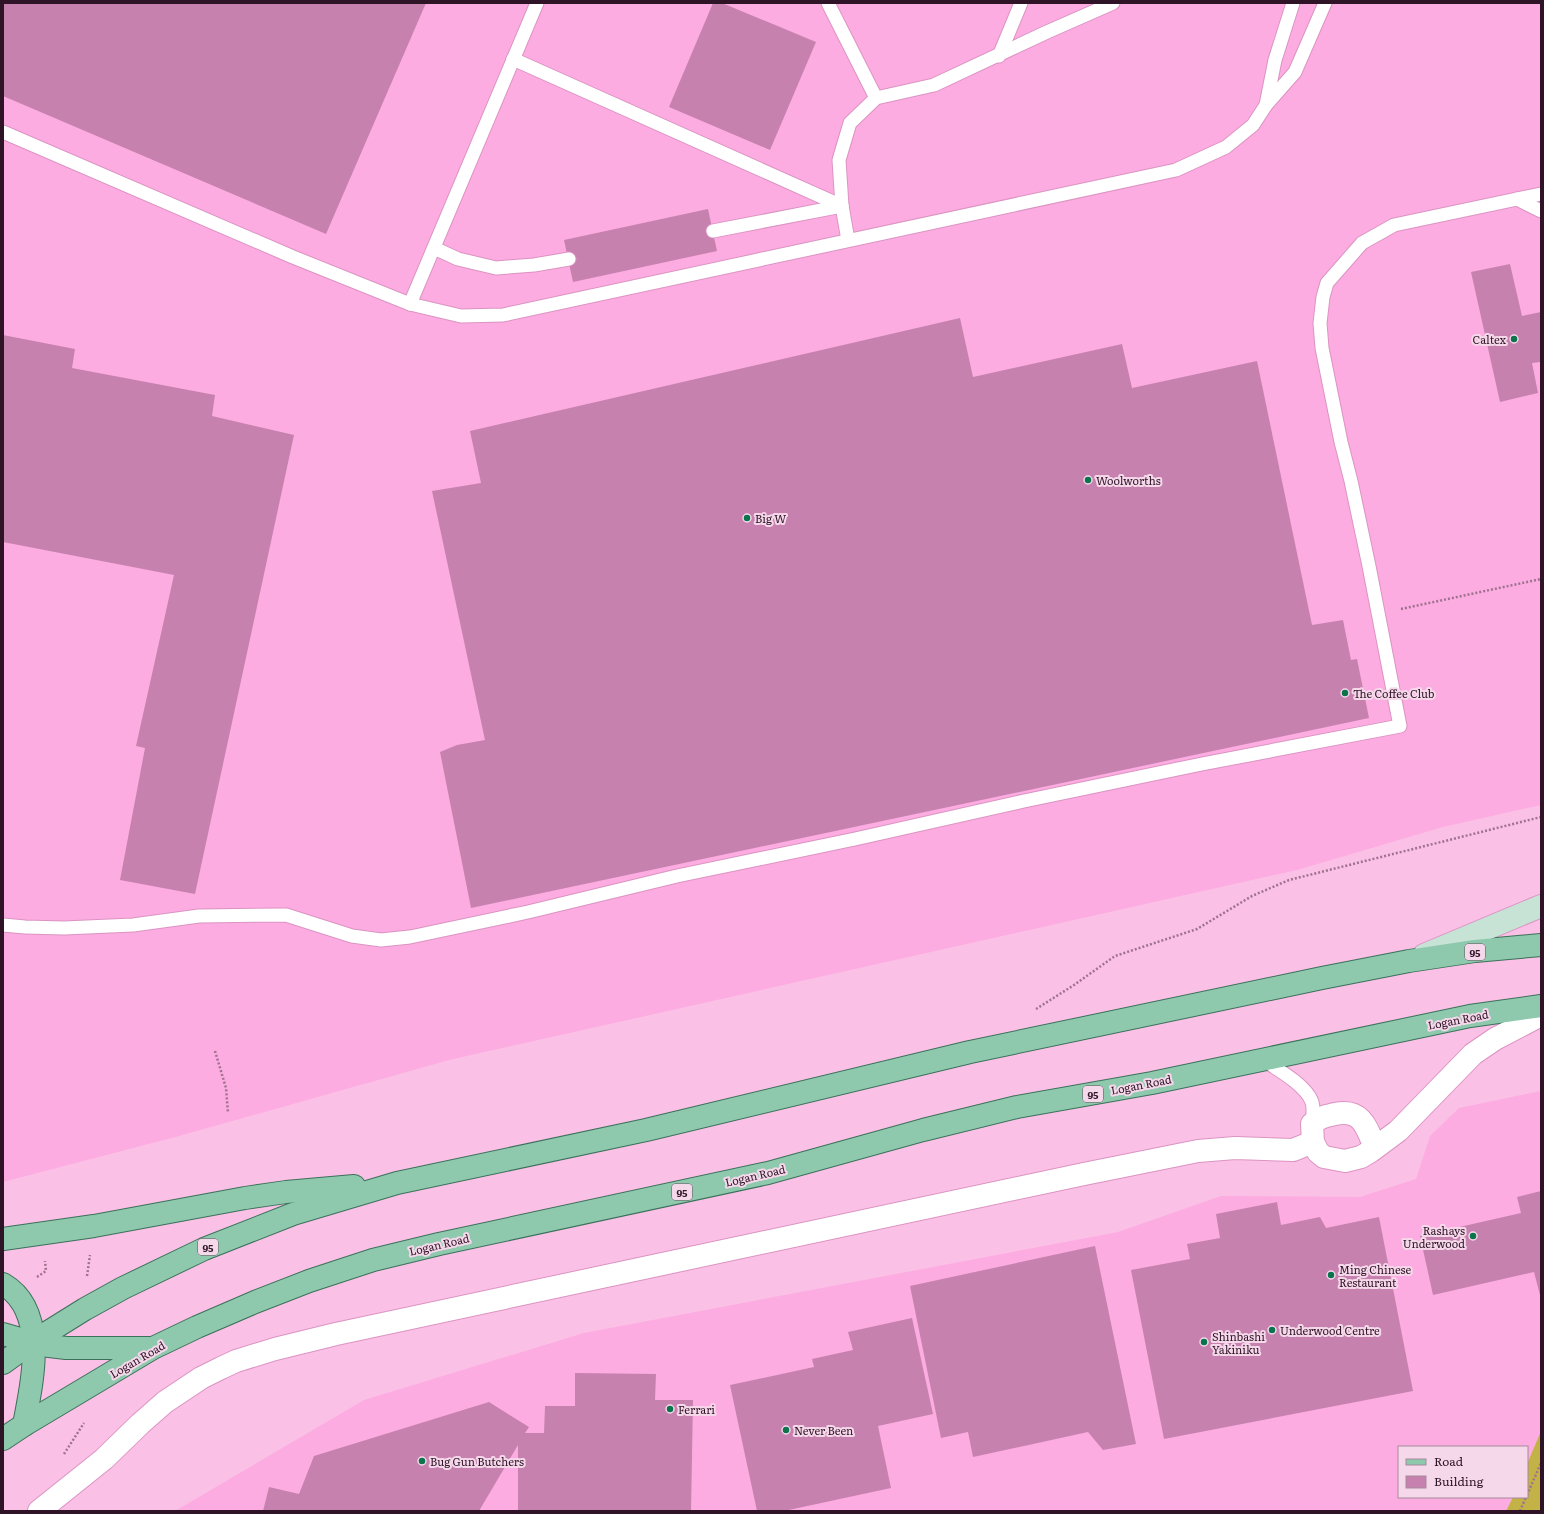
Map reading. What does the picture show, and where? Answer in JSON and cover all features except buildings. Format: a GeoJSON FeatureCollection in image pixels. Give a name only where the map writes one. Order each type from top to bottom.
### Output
{"type":"FeatureCollection","features":[{"type":"Feature","properties":{"kind":"main road"},"geometry":{"type":"LineString","coordinates":[[1409,961],[1541,906]]}},
{"type":"Feature","properties":{"kind":"main road","name":"95"},"geometry":{"type":"LineString","coordinates":[[32,1342],[85,1309],[123,1288],[204,1249],[293,1214],[397,1183],[646,1130],[970,1052],[1322,978],[1409,961],[1541,944]]}},
{"type":"Feature","properties":{"kind":"main road","name":"Logan Road"},"geometry":{"type":"LineString","coordinates":[[3,1439],[153,1348],[255,1302],[309,1281],[373,1260],[439,1244],[768,1173],[916,1131],[1003,1111],[1152,1083],[1470,1016],[1541,1006]]}},
{"type":"Feature","properties":{"kind":"main road","name":"95"},"geometry":{"type":"LineString","coordinates":[[3,1239],[94,1226],[245,1198],[320,1189],[397,1183]]}},
{"type":"Feature","properties":{"kind":"main road"},"geometry":{"type":"LineString","coordinates":[[3,1284],[18,1295],[26,1307],[31,1328],[34,1362],[24,1425]]}},
{"type":"Feature","properties":{"kind":"main road","name":"95"},"geometry":{"type":"LineString","coordinates":[[3,1334],[51,1346],[77,1348],[153,1348]]}},
{"type":"Feature","properties":{"kind":"main road"},"geometry":{"type":"LineString","coordinates":[[3,1363],[32,1342]]}},
{"type":"Feature","properties":{"kind":"street"},"geometry":{"type":"LineString","coordinates":[[1313,1133],[1318,1152],[1324,1157],[1345,1161],[1361,1158],[1398,1131],[1473,1054],[1495,1039],[1541,1015]]}},
{"type":"Feature","properties":{"kind":"street"},"geometry":{"type":"LineString","coordinates":[[39,1511],[104,1459],[165,1402],[201,1378],[221,1368],[236,1361],[275,1349],[336,1334],[625,1272],[1198,1151],[1235,1148],[1293,1150],[1313,1133],[1318,1119],[1342,1112],[1353,1113],[1363,1120],[1375,1148]]}},
{"type":"Feature","properties":{"kind":"lane"},"geometry":{"type":"LineString","coordinates":[[410,304],[537,3]]}},
{"type":"Feature","properties":{"kind":"lane"},"geometry":{"type":"LineString","coordinates":[[828,3],[876,98]]}},
{"type":"Feature","properties":{"kind":"lane"},"geometry":{"type":"LineString","coordinates":[[999,56],[1021,3]]}},
{"type":"Feature","properties":{"kind":"lane"},"geometry":{"type":"LineString","coordinates":[[848,240],[842,206],[839,160],[850,123],[876,98],[934,85],[1113,3]]}},
{"type":"Feature","properties":{"kind":"lane"},"geometry":{"type":"LineString","coordinates":[[1266,105],[1275,60],[1294,3]]}},
{"type":"Feature","properties":{"kind":"lane"},"geometry":{"type":"LineString","coordinates":[[3,132],[293,256],[410,304],[461,316],[503,315],[1176,170],[1226,147],[1253,125],[1266,105],[1295,72],[1325,3]]}},
{"type":"Feature","properties":{"kind":"lane"},"geometry":{"type":"LineString","coordinates":[[513,59],[842,206]]}},
{"type":"Feature","properties":{"kind":"lane"},"geometry":{"type":"LineString","coordinates":[[3,924],[25,927],[64,928],[133,925],[198,916],[286,915],[352,936],[381,940],[410,937],[528,912],[677,876],[856,839],[1024,801],[1202,764],[1400,726],[1369,566],[1341,442],[1322,348],[1320,323],[1323,297],[1327,283],[1362,243],[1394,225],[1541,194]]}},
{"type":"Feature","properties":{"kind":"lane"},"geometry":{"type":"LineString","coordinates":[[1517,199],[1541,211]]}},
{"type":"Feature","properties":{"kind":"lane"},"geometry":{"type":"LineString","coordinates":[[713,231],[842,206]]}},
{"type":"Feature","properties":{"kind":"lane"},"geometry":{"type":"LineString","coordinates":[[434,248],[458,259],[496,268],[534,265],[568,259]]}},
{"type":"Feature","properties":{"kind":"lane"},"geometry":{"type":"LineString","coordinates":[[1262,1059],[1307,1093],[1312,1104],[1313,1133]]}},
{"type":"Feature","properties":{"kind":"path"},"geometry":{"type":"LineString","coordinates":[[1399,610],[1541,579]]}},
{"type":"Feature","properties":{"kind":"path"},"geometry":{"type":"LineString","coordinates":[[1036,1009],[1074,985],[1115,956],[1196,929],[1252,896],[1289,880],[1541,817]]}},
{"type":"Feature","properties":{"kind":"path"},"geometry":{"type":"LineString","coordinates":[[215,1051],[226,1088],[228,1113]]}},
{"type":"Feature","properties":{"kind":"path"},"geometry":{"type":"LineString","coordinates":[[33,1280],[46,1271],[45,1259]]}},
{"type":"Feature","properties":{"kind":"path"},"geometry":{"type":"LineString","coordinates":[[1528,1494],[1541,1463]]}},
{"type":"Feature","properties":{"kind":"path"},"geometry":{"type":"LineString","coordinates":[[1520,1511],[1526,1498]]}},
{"type":"Feature","properties":{"kind":"shaded area"},"geometry":{"type":"Polygon","coordinates":[[[3,3],[1541,3],[1541,805],[1443,827],[1297,870],[449,1060],[179,1136],[3,1182],[3,3]]]}},
{"type":"Feature","properties":{"kind":"shaded area"},"geometry":{"type":"Polygon","coordinates":[[[1541,1091],[1541,1431],[1528,1462],[1528,1446],[1398,1446],[1398,1498],[1512,1498],[1506,1511],[175,1511],[364,1400],[584,1333],[1118,1232],[1221,1196],[1360,1197],[1416,1179],[1430,1136],[1459,1108],[1541,1091]]]}},
{"type":"Feature","properties":{"kind":"shaded area"},"geometry":{"type":"Polygon","coordinates":[[[1541,1431],[1541,1511],[1506,1511],[1512,1498],[1528,1498],[1528,1462],[1541,1431]]]}},
{"type":"Feature","properties":{"kind":"place","name":"Caltex"},"geometry":{"type":"Point","coordinates":[1514,339]}},
{"type":"Feature","properties":{"kind":"place","name":"Woolworths"},"geometry":{"type":"Point","coordinates":[1088,480]}},
{"type":"Feature","properties":{"kind":"place","name":"Big W"},"geometry":{"type":"Point","coordinates":[747,518]}},
{"type":"Feature","properties":{"kind":"place","name":"The Coffee Club"},"geometry":{"type":"Point","coordinates":[1345,693]}},
{"type":"Feature","properties":{"kind":"place","name":"Rashays Underwood"},"geometry":{"type":"Point","coordinates":[1473,1236]}},
{"type":"Feature","properties":{"kind":"place","name":"Ming Chinese Restaurant"},"geometry":{"type":"Point","coordinates":[1331,1275]}},
{"type":"Feature","properties":{"kind":"place","name":"Underwood Centre"},"geometry":{"type":"Point","coordinates":[1272,1330]}},
{"type":"Feature","properties":{"kind":"place","name":"Shinbashi Yakiniku"},"geometry":{"type":"Point","coordinates":[1204,1342]}},
{"type":"Feature","properties":{"kind":"place","name":"Ferrari"},"geometry":{"type":"Point","coordinates":[670,1409]}},
{"type":"Feature","properties":{"kind":"place","name":"Never Been"},"geometry":{"type":"Point","coordinates":[786,1430]}},
{"type":"Feature","properties":{"kind":"place","name":"Bug Gun Butchers"},"geometry":{"type":"Point","coordinates":[422,1461]}}]}
